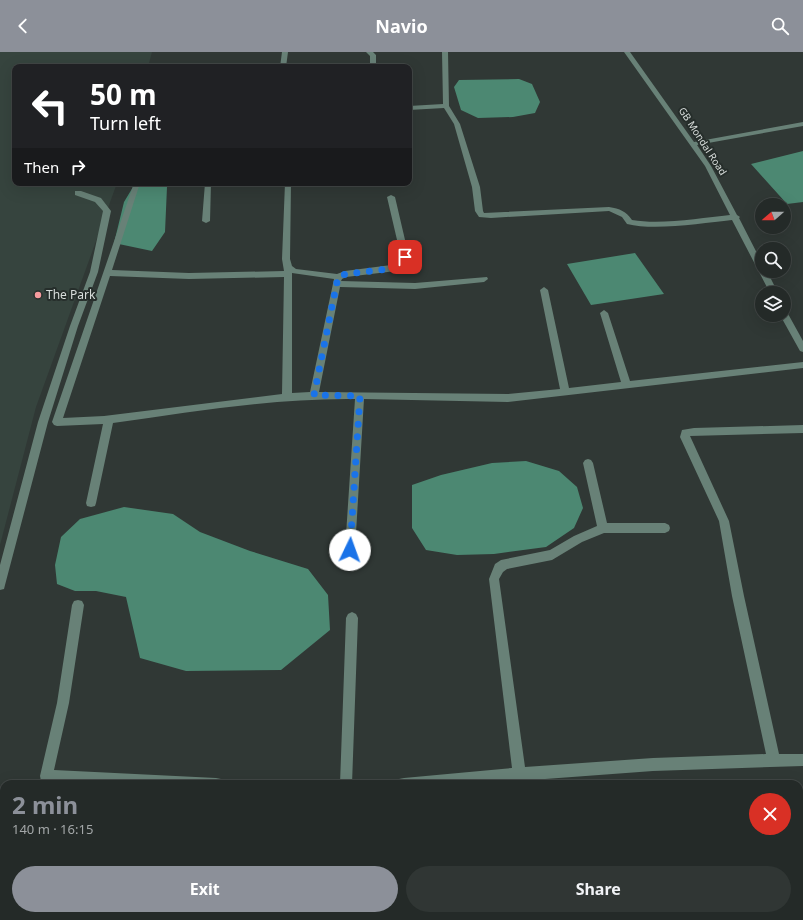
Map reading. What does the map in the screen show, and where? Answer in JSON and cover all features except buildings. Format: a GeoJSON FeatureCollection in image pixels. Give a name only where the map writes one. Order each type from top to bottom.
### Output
{"type":"FeatureCollection","features":[{"type":"Feature","properties":{"kind":"street"},"geometry":{"type":"LineString","coordinates":[[283,64],[285,52]]}},
{"type":"Feature","properties":{"kind":"street"},"geometry":{"type":"LineString","coordinates":[[369,52],[373,55],[373,64]]}},
{"type":"Feature","properties":{"kind":"street"},"geometry":{"type":"LineString","coordinates":[[445,52],[446,106],[457,124],[476,187],[479,210],[482,215],[491,216],[609,210],[618,211],[625,215],[630,222],[641,224],[688,222],[736,217]]}},
{"type":"Feature","properties":{"kind":"street","name":"GB Mondal Road"},"geometry":{"type":"LineString","coordinates":[[627,52],[694,144],[708,166],[755,256]]}},
{"type":"Feature","properties":{"kind":"street"},"geometry":{"type":"LineString","coordinates":[[412,108],[446,106]]}},
{"type":"Feature","properties":{"kind":"street"},"geometry":{"type":"LineString","coordinates":[[694,144],[803,124]]}},
{"type":"Feature","properties":{"kind":"street"},"geometry":{"type":"LineString","coordinates":[[136,186],[57,422],[109,419],[314,395],[508,398],[803,365]]}},
{"type":"Feature","properties":{"kind":"street"},"geometry":{"type":"LineString","coordinates":[[206,221],[208,186]]}},
{"type":"Feature","properties":{"kind":"street"},"geometry":{"type":"LineString","coordinates":[[287,398],[288,270],[286,259],[288,186]]}},
{"type":"Feature","properties":{"kind":"street"},"geometry":{"type":"LineString","coordinates":[[0,585],[43,422],[74,326],[94,272],[107,211],[98,200],[78,193]]}},
{"type":"Feature","properties":{"kind":"street"},"geometry":{"type":"LineString","coordinates":[[314,395],[337,281],[346,274],[402,266],[405,257],[391,197]]}},
{"type":"Feature","properties":{"kind":"street"},"geometry":{"type":"LineString","coordinates":[[107,273],[189,276],[288,270],[337,281],[415,286],[484,279]]}},
{"type":"Feature","properties":{"kind":"street"},"geometry":{"type":"LineString","coordinates":[[544,290],[565,391]]}},
{"type":"Feature","properties":{"kind":"street"},"geometry":{"type":"LineString","coordinates":[[604,313],[626,384]]}},
{"type":"Feature","properties":{"kind":"street"},"geometry":{"type":"LineString","coordinates":[[788,322],[803,349]]}},
{"type":"Feature","properties":{"kind":"street"},"geometry":{"type":"LineString","coordinates":[[350,550],[360,396]]}},
{"type":"Feature","properties":{"kind":"street"},"geometry":{"type":"LineString","coordinates":[[91,503],[109,419]]}},
{"type":"Feature","properties":{"kind":"street"},"geometry":{"type":"LineString","coordinates":[[774,760],[738,596],[724,521],[685,438],[686,433],[694,432],[803,429]]}},
{"type":"Feature","properties":{"kind":"street"},"geometry":{"type":"LineString","coordinates":[[588,463],[603,528]]}},
{"type":"Feature","properties":{"kind":"street"},"geometry":{"type":"LineString","coordinates":[[519,773],[494,579],[499,568],[505,564],[552,555],[578,539],[603,528],[665,528]]}},
{"type":"Feature","properties":{"kind":"street"},"geometry":{"type":"LineString","coordinates":[[78,605],[63,703],[46,776],[109,780]]}},
{"type":"Feature","properties":{"kind":"street"},"geometry":{"type":"LineString","coordinates":[[346,780],[352,618]]}},
{"type":"Feature","properties":{"kind":"street"},"geometry":{"type":"LineString","coordinates":[[446,780],[519,773],[709,761],[803,760]]}},
{"type":"Feature","properties":{"kind":"shaded area","name":"The Park"},"geometry":{"type":"Polygon","coordinates":[[[0,52],[152,52],[149,64],[12,64],[12,186],[116,186],[36,407],[0,545],[0,52]]]}},
{"type":"Feature","properties":{"kind":"shaded area"},"geometry":{"type":"Polygon","coordinates":[[[519,79],[532,84],[540,102],[535,113],[513,117],[478,118],[461,110],[454,87],[459,80],[519,79]]]}},
{"type":"Feature","properties":{"kind":"shaded area"},"geometry":{"type":"Polygon","coordinates":[[[803,151],[803,202],[791,204],[791,198],[782,198],[751,164],[803,151]]]}},
{"type":"Feature","properties":{"kind":"shaded area"},"geometry":{"type":"Polygon","coordinates":[[[133,187],[167,187],[165,232],[152,251],[114,243],[124,202],[133,187]]]}},
{"type":"Feature","properties":{"kind":"shaded area"},"geometry":{"type":"Polygon","coordinates":[[[635,253],[664,294],[591,305],[567,264],[635,253]]]}},
{"type":"Feature","properties":{"kind":"shaded area"},"geometry":{"type":"Polygon","coordinates":[[[526,461],[559,471],[577,487],[583,508],[574,528],[546,547],[494,554],[457,555],[426,550],[412,528],[412,485],[441,475],[492,463],[526,461]]]}},
{"type":"Feature","properties":{"kind":"shaded area"},"geometry":{"type":"Polygon","coordinates":[[[124,507],[173,514],[200,532],[250,551],[308,569],[328,595],[330,630],[281,670],[186,671],[140,658],[126,597],[96,591],[75,591],[57,584],[55,565],[61,537],[80,519],[124,507]]]}},
{"type":"Feature","properties":{"kind":"place","name":"The Park"},"geometry":{"type":"Point","coordinates":[38,295]}},
{"type":"Feature","properties":{"kind":"route"},"geometry":{"type":"LineString","coordinates":[[350,550],[360,396],[314,395],[338,277],[346,274],[396,268],[402,266],[405,257]]}}]}
